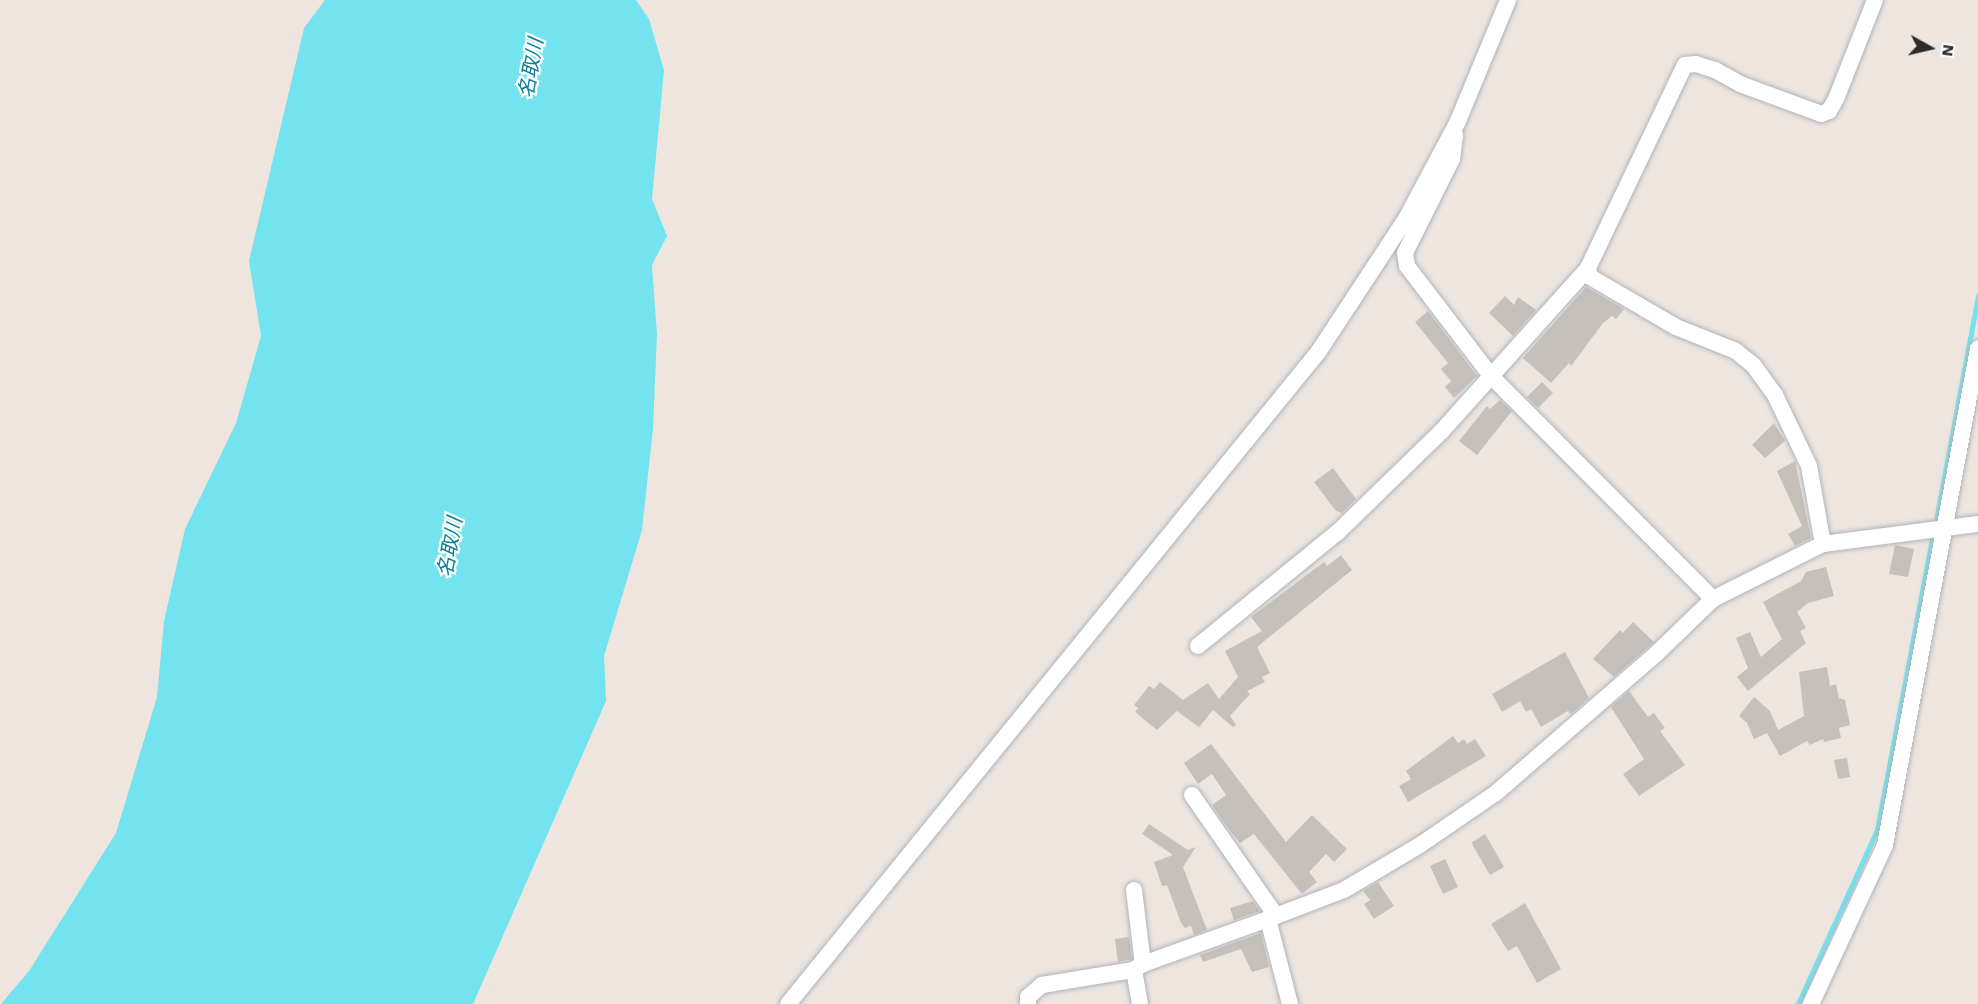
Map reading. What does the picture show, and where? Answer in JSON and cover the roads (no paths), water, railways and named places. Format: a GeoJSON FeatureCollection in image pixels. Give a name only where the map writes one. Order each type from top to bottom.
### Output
{"type":"FeatureCollection","features":[{"type":"Feature","properties":{"kind":"street"},"geometry":{"type":"LineString","coordinates":[[788,1004],[1319,351],[1407,217],[1455,128],[1508,0]]}},
{"type":"Feature","properties":{"kind":"street"},"geometry":{"type":"LineString","coordinates":[[1198,646],[1338,532],[1441,432],[1587,268],[1685,65],[1696,64],[1715,70],[1740,84],[1821,114],[1829,111],[1836,99],[1875,0]]}},
{"type":"Feature","properties":{"kind":"street"},"geometry":{"type":"LineString","coordinates":[[1455,128],[1452,159],[1405,258],[1491,376],[1713,599]]}},
{"type":"Feature","properties":{"kind":"street"},"geometry":{"type":"LineString","coordinates":[[1587,268],[1590,278],[1676,327],[1736,351],[1753,365],[1775,395],[1809,466],[1823,544]]}},
{"type":"Feature","properties":{"kind":"street"},"geometry":{"type":"LineString","coordinates":[[1811,1004],[1885,845],[1936,530],[1978,349]]}},
{"type":"Feature","properties":{"kind":"street"},"geometry":{"type":"LineString","coordinates":[[1028,1004],[1028,997],[1042,985],[1138,967],[1344,890],[1420,845],[1496,793],[1656,654],[1713,599],[1823,544],[1978,524]]}},
{"type":"Feature","properties":{"kind":"street"},"geometry":{"type":"LineString","coordinates":[[1192,795],[1272,917],[1290,1004]]}},
{"type":"Feature","properties":{"kind":"street"},"geometry":{"type":"LineString","coordinates":[[1134,890],[1140,1004]]}},
{"type":"Feature","properties":{"kind":"water","name":"名取川"},"geometry":{"type":"Polygon","coordinates":[[[325,0],[636,0],[649,19],[664,70],[652,199],[667,236],[652,265],[657,334],[653,429],[642,530],[604,656],[606,701],[473,1004],[1,1004],[29,971],[116,833],[157,697],[164,621],[185,529],[236,423],[261,336],[249,261],[304,28],[325,0]]]}},
{"type":"Feature","properties":{"kind":"waterway"},"geometry":{"type":"LineString","coordinates":[[1935,526],[1978,296]]}},
{"type":"Feature","properties":{"kind":"waterway"},"geometry":{"type":"LineString","coordinates":[[1798,1004],[1877,830],[1933,534]]}}]}
